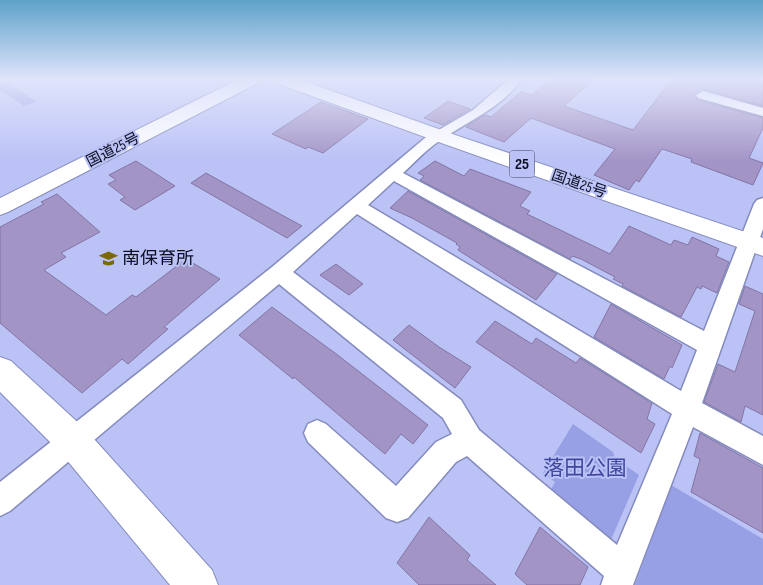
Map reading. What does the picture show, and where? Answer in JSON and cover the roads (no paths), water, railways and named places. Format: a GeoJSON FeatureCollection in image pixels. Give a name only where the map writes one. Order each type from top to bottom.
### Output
{"type":"FeatureCollection","features":[{"type":"Feature","properties":{"kind":"main road","name":"国道25号"},"geometry":{"type":"LineString","coordinates":[[0,207],[198,106]]}},
{"type":"Feature","properties":{"kind":"main road","name":"国道25号"},"geometry":{"type":"LineString","coordinates":[[359,106],[756,245]]}},
{"type":"Feature","properties":{"kind":"main road"},"geometry":{"type":"LineString","coordinates":[[0,371],[73,440],[197,585]]}},
{"type":"Feature","properties":{"kind":"street"},"geometry":{"type":"LineString","coordinates":[[0,501],[279,272],[355,205],[440,135],[487,106]]}},
{"type":"Feature","properties":{"kind":"street"},"geometry":{"type":"LineString","coordinates":[[743,106],[763,112]]}},
{"type":"Feature","properties":{"kind":"street"},"geometry":{"type":"LineString","coordinates":[[393,174],[711,346]]}},
{"type":"Feature","properties":{"kind":"street"},"geometry":{"type":"LineString","coordinates":[[279,272],[452,409],[469,440],[620,578],[688,410],[711,346],[756,245],[763,204]]}},
{"type":"Feature","properties":{"kind":"street"},"geometry":{"type":"LineString","coordinates":[[355,205],[688,410],[763,451]]}},
{"type":"Feature","properties":{"kind":"street"},"geometry":{"type":"LineString","coordinates":[[317,433],[398,507],[446,452],[469,440]]}},
{"type":"Feature","properties":{"kind":"place","name":"南保育所"},"geometry":{"type":"Point","coordinates":[108,258]}},
{"type":"Feature","properties":{"kind":"park label","name":"落田公園"},"geometry":{"type":"Point","coordinates":[585,468]}}]}
